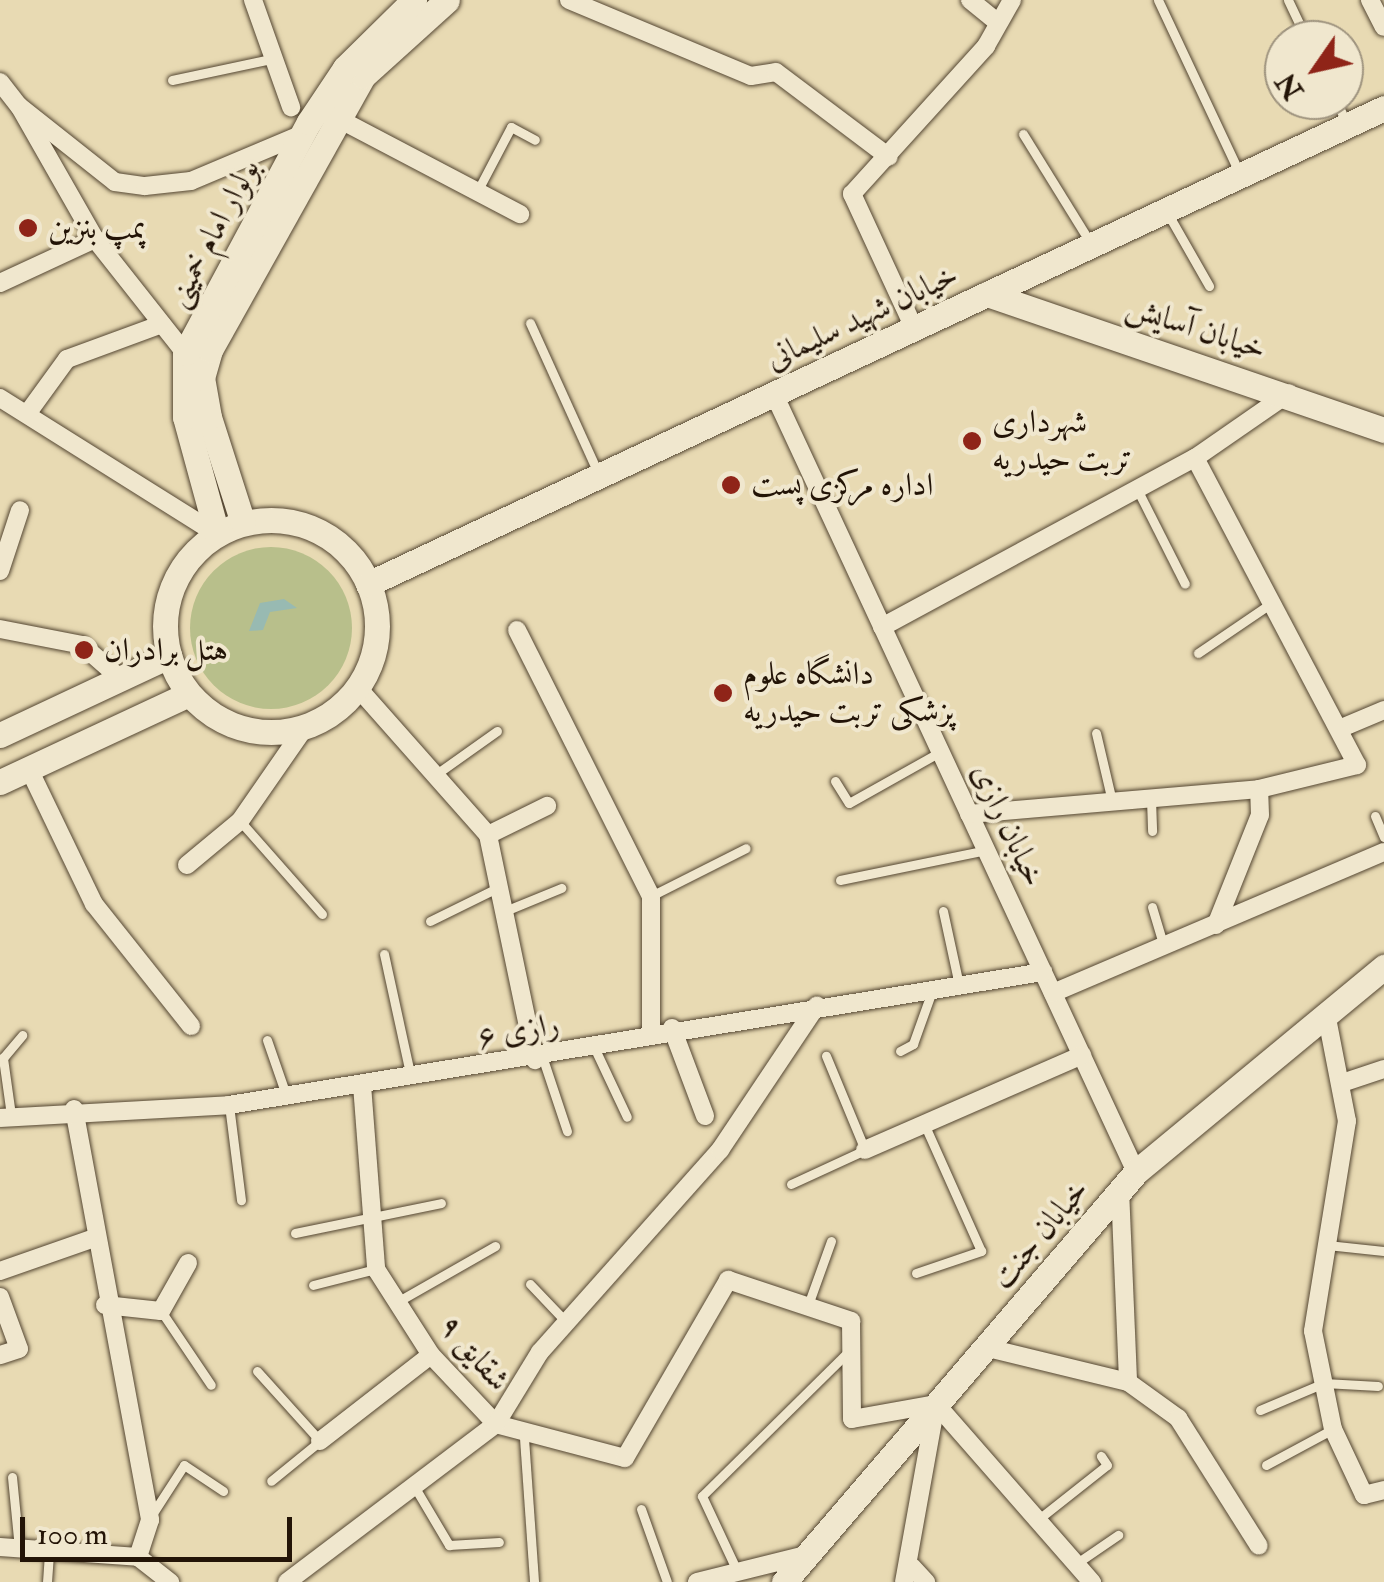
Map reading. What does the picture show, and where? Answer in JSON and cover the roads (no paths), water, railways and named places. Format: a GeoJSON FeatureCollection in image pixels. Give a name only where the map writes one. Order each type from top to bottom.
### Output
{"type":"FeatureCollection","features":[{"type":"Feature","properties":{"kind":"main road","name":"بولوار امام خمینی"},"geometry":{"type":"LineString","coordinates":[[217,534],[185,416],[185,353],[302,134],[345,68],[414,0]]}},
{"type":"Feature","properties":{"kind":"main road","name":"بولوار امام خمینی"},"geometry":{"type":"LineString","coordinates":[[243,524],[202,378],[362,76],[447,0]]}},
{"type":"Feature","properties":{"kind":"main road","name":"خیابان شهید سلیمانی"},"geometry":{"type":"LineString","coordinates":[[368,584],[1384,108]]}},
{"type":"Feature","properties":{"kind":"main road","name":"خیابان آسایش"},"geometry":{"type":"LineString","coordinates":[[986,294],[1289,393],[1384,430]]}},
{"type":"Feature","properties":{"kind":"main road"},"geometry":{"type":"LineString","coordinates":[[243,524],[303,525],[352,558],[368,584],[376,638],[358,688],[305,727],[254,732],[189,694],[169,656],[164,628],[178,574],[217,534],[243,524]]}},
{"type":"Feature","properties":{"kind":"main road"},"geometry":{"type":"LineString","coordinates":[[0,735],[169,656]]}},
{"type":"Feature","properties":{"kind":"main road"},"geometry":{"type":"LineString","coordinates":[[0,782],[189,694]]}},
{"type":"Feature","properties":{"kind":"main road","name":"خیابان جنت"},"geometry":{"type":"LineString","coordinates":[[784,1582],[1128,1181],[1384,967]]}},
{"type":"Feature","properties":{"kind":"street"},"geometry":{"type":"LineString","coordinates":[[254,0],[271,59],[291,107]]}},
{"type":"Feature","properties":{"kind":"street"},"geometry":{"type":"LineString","coordinates":[[569,0],[751,76],[776,72],[889,157]]}},
{"type":"Feature","properties":{"kind":"street"},"geometry":{"type":"LineString","coordinates":[[970,0],[997,22]]}},
{"type":"Feature","properties":{"kind":"street"},"geometry":{"type":"LineString","coordinates":[[914,328],[852,194],[889,157],[1012,0]]}},
{"type":"Feature","properties":{"kind":"street"},"geometry":{"type":"LineString","coordinates":[[1370,0],[1384,28]]}},
{"type":"Feature","properties":{"kind":"street"},"geometry":{"type":"LineString","coordinates":[[0,82],[95,239],[185,353]]}},
{"type":"Feature","properties":{"kind":"street"},"geometry":{"type":"LineString","coordinates":[[18,106],[115,182],[145,186],[190,181],[302,134]]}},
{"type":"Feature","properties":{"kind":"street"},"geometry":{"type":"LineString","coordinates":[[337,118],[480,188],[520,214]]}},
{"type":"Feature","properties":{"kind":"street"},"geometry":{"type":"LineString","coordinates":[[0,283],[95,239]]}},
{"type":"Feature","properties":{"kind":"street"},"geometry":{"type":"LineString","coordinates":[[27,414],[67,359],[162,324]]}},
{"type":"Feature","properties":{"kind":"street"},"geometry":{"type":"LineString","coordinates":[[882,627],[1195,458],[1289,393]]}},
{"type":"Feature","properties":{"kind":"street","name":"خیابان رازی"},"geometry":{"type":"LineString","coordinates":[[774,394],[1082,1055],[1128,1181]]}},
{"type":"Feature","properties":{"kind":"street"},"geometry":{"type":"LineString","coordinates":[[0,398],[217,534]]}},
{"type":"Feature","properties":{"kind":"street"},"geometry":{"type":"LineString","coordinates":[[969,814],[1111,797],[1259,789],[1357,765],[1195,458]]}},
{"type":"Feature","properties":{"kind":"street"},"geometry":{"type":"LineString","coordinates":[[0,571],[20,510]]}},
{"type":"Feature","properties":{"kind":"street"},"geometry":{"type":"LineString","coordinates":[[0,628],[82,644],[121,678]]}},
{"type":"Feature","properties":{"kind":"street"},"geometry":{"type":"LineString","coordinates":[[517,630],[651,896],[651,1032]]}},
{"type":"Feature","properties":{"kind":"street"},"geometry":{"type":"LineString","coordinates":[[358,688],[488,836],[539,1059]]}},
{"type":"Feature","properties":{"kind":"street"},"geometry":{"type":"LineString","coordinates":[[1339,729],[1384,710]]}},
{"type":"Feature","properties":{"kind":"street"},"geometry":{"type":"LineString","coordinates":[[187,864],[240,821],[305,727]]}},
{"type":"Feature","properties":{"kind":"street"},"geometry":{"type":"LineString","coordinates":[[29,769],[94,904],[191,1026]]}},
{"type":"Feature","properties":{"kind":"street"},"geometry":{"type":"LineString","coordinates":[[1216,925],[1260,815],[1259,789]]}},
{"type":"Feature","properties":{"kind":"street"},"geometry":{"type":"LineString","coordinates":[[488,836],[546,806]]}},
{"type":"Feature","properties":{"kind":"street"},"geometry":{"type":"LineString","coordinates":[[1053,994],[1384,852]]}},
{"type":"Feature","properties":{"kind":"street","name":"رازی ۶"},"geometry":{"type":"LineString","coordinates":[[5,1117],[74,1109],[229,1105],[539,1059],[672,1028],[1043,972]]}},
{"type":"Feature","properties":{"kind":"street"},"geometry":{"type":"LineString","coordinates":[[290,1581],[412,1484],[496,1424],[566,1323],[720,1150],[817,1005]]}},
{"type":"Feature","properties":{"kind":"street"},"geometry":{"type":"LineString","coordinates":[[1326,1013],[1345,1082],[1313,1332],[1333,1429],[1364,1495],[1384,1490]]}},
{"type":"Feature","properties":{"kind":"street"},"geometry":{"type":"LineString","coordinates":[[672,1028],[705,1116]]}},
{"type":"Feature","properties":{"kind":"street"},"geometry":{"type":"LineString","coordinates":[[865,1150],[926,1128],[1082,1055]]}},
{"type":"Feature","properties":{"kind":"street"},"geometry":{"type":"LineString","coordinates":[[1345,1082],[1384,1069]]}},
{"type":"Feature","properties":{"kind":"street","name":"شقایق ۹"},"geometry":{"type":"LineString","coordinates":[[362,1085],[376,1269],[394,1304],[431,1355],[496,1424],[524,1438],[625,1458],[728,1280],[808,1305]]}},
{"type":"Feature","properties":{"kind":"street"},"geometry":{"type":"LineString","coordinates":[[74,1109],[105,1305],[150,1520],[138,1557]]}},
{"type":"Feature","properties":{"kind":"street"},"geometry":{"type":"LineString","coordinates":[[1128,1181],[1128,1382]]}},
{"type":"Feature","properties":{"kind":"street"},"geometry":{"type":"LineString","coordinates":[[0,1271],[94,1238]]}},
{"type":"Feature","properties":{"kind":"street"},"geometry":{"type":"LineString","coordinates":[[105,1305],[162,1311],[188,1263]]}},
{"type":"Feature","properties":{"kind":"street"},"geometry":{"type":"LineString","coordinates":[[0,1297],[20,1349],[0,1356]]}},
{"type":"Feature","properties":{"kind":"street"},"geometry":{"type":"LineString","coordinates":[[808,1305],[851,1321],[852,1419],[936,1404]]}},
{"type":"Feature","properties":{"kind":"street"},"geometry":{"type":"LineString","coordinates":[[988,1348],[1128,1382],[1178,1418],[1259,1546]]}},
{"type":"Feature","properties":{"kind":"street"},"geometry":{"type":"LineString","coordinates":[[320,1442],[431,1355]]}},
{"type":"Feature","properties":{"kind":"street"},"geometry":{"type":"LineString","coordinates":[[936,1404],[1040,1518],[1092,1582]]}},
{"type":"Feature","properties":{"kind":"street"},"geometry":{"type":"LineString","coordinates":[[926,1582],[908,1574],[936,1404]]}},
{"type":"Feature","properties":{"kind":"street"},"geometry":{"type":"LineString","coordinates":[[10,1548],[138,1557],[170,1582]]}},
{"type":"Feature","properties":{"kind":"street"},"geometry":{"type":"LineString","coordinates":[[697,1582],[806,1555]]}},
{"type":"Feature","properties":{"kind":"lane"},"geometry":{"type":"LineString","coordinates":[[1158,0],[1241,175]]}},
{"type":"Feature","properties":{"kind":"lane"},"geometry":{"type":"LineString","coordinates":[[172,80],[271,59]]}},
{"type":"Feature","properties":{"kind":"lane"},"geometry":{"type":"LineString","coordinates":[[1346,120],[1348,125]]}},
{"type":"Feature","properties":{"kind":"lane"},"geometry":{"type":"LineString","coordinates":[[480,188],[511,127],[535,140]]}},
{"type":"Feature","properties":{"kind":"lane"},"geometry":{"type":"LineString","coordinates":[[1023,134],[1092,245]]}},
{"type":"Feature","properties":{"kind":"lane"},"geometry":{"type":"LineString","coordinates":[[1166,210],[1209,286]]}},
{"type":"Feature","properties":{"kind":"lane"},"geometry":{"type":"LineString","coordinates":[[530,323],[599,476]]}},
{"type":"Feature","properties":{"kind":"lane"},"geometry":{"type":"LineString","coordinates":[[1137,490],[1185,584]]}},
{"type":"Feature","properties":{"kind":"lane"},"geometry":{"type":"LineString","coordinates":[[1198,652],[1270,604]]}},
{"type":"Feature","properties":{"kind":"lane"},"geometry":{"type":"LineString","coordinates":[[436,775],[497,732]]}},
{"type":"Feature","properties":{"kind":"lane"},"geometry":{"type":"LineString","coordinates":[[1096,733],[1111,797]]}},
{"type":"Feature","properties":{"kind":"lane"},"geometry":{"type":"LineString","coordinates":[[835,780],[848,803],[940,752]]}},
{"type":"Feature","properties":{"kind":"lane"},"geometry":{"type":"LineString","coordinates":[[1150,794],[1152,831]]}},
{"type":"Feature","properties":{"kind":"lane"},"geometry":{"type":"LineString","coordinates":[[1376,816],[1384,838]]}},
{"type":"Feature","properties":{"kind":"lane"},"geometry":{"type":"LineString","coordinates":[[240,821],[322,914]]}},
{"type":"Feature","properties":{"kind":"lane"},"geometry":{"type":"LineString","coordinates":[[651,896],[746,848]]}},
{"type":"Feature","properties":{"kind":"lane"},"geometry":{"type":"LineString","coordinates":[[840,880],[986,850]]}},
{"type":"Feature","properties":{"kind":"lane"},"geometry":{"type":"LineString","coordinates":[[430,921],[499,887]]}},
{"type":"Feature","properties":{"kind":"lane"},"geometry":{"type":"LineString","coordinates":[[505,912],[560,888]]}},
{"type":"Feature","properties":{"kind":"lane"},"geometry":{"type":"LineString","coordinates":[[1152,907],[1164,948]]}},
{"type":"Feature","properties":{"kind":"lane"},"geometry":{"type":"LineString","coordinates":[[943,911],[959,984]]}},
{"type":"Feature","properties":{"kind":"lane"},"geometry":{"type":"LineString","coordinates":[[384,954],[411,1078]]}},
{"type":"Feature","properties":{"kind":"lane"},"geometry":{"type":"LineString","coordinates":[[900,1051],[913,1044],[932,989]]}},
{"type":"Feature","properties":{"kind":"lane"},"geometry":{"type":"LineString","coordinates":[[5,1117],[3,1058],[22,1035]]}},
{"type":"Feature","properties":{"kind":"lane"},"geometry":{"type":"LineString","coordinates":[[267,1040],[286,1095]]}},
{"type":"Feature","properties":{"kind":"lane"},"geometry":{"type":"LineString","coordinates":[[594,1046],[627,1117]]}},
{"type":"Feature","properties":{"kind":"lane"},"geometry":{"type":"LineString","coordinates":[[791,1184],[865,1150],[826,1056]]}},
{"type":"Feature","properties":{"kind":"lane"},"geometry":{"type":"LineString","coordinates":[[539,1059],[567,1131]]}},
{"type":"Feature","properties":{"kind":"lane"},"geometry":{"type":"LineString","coordinates":[[229,1105],[240,1200]]}},
{"type":"Feature","properties":{"kind":"lane"},"geometry":{"type":"LineString","coordinates":[[916,1274],[981,1251],[926,1128]]}},
{"type":"Feature","properties":{"kind":"lane"},"geometry":{"type":"LineString","coordinates":[[295,1232],[372,1222],[440,1203]]}},
{"type":"Feature","properties":{"kind":"lane"},"geometry":{"type":"LineString","coordinates":[[808,1305],[831,1240]]}},
{"type":"Feature","properties":{"kind":"lane"},"geometry":{"type":"LineString","coordinates":[[1327,1245],[1384,1252]]}},
{"type":"Feature","properties":{"kind":"lane"},"geometry":{"type":"LineString","coordinates":[[394,1304],[495,1246]]}},
{"type":"Feature","properties":{"kind":"lane"},"geometry":{"type":"LineString","coordinates":[[313,1285],[376,1269]]}},
{"type":"Feature","properties":{"kind":"lane"},"geometry":{"type":"LineString","coordinates":[[530,1284],[566,1323]]}},
{"type":"Feature","properties":{"kind":"lane"},"geometry":{"type":"LineString","coordinates":[[162,1311],[211,1385]]}},
{"type":"Feature","properties":{"kind":"lane"},"geometry":{"type":"LineString","coordinates":[[738,1572],[702,1496],[852,1348]]}},
{"type":"Feature","properties":{"kind":"lane"},"geometry":{"type":"LineString","coordinates":[[257,1371],[320,1442],[271,1481]]}},
{"type":"Feature","properties":{"kind":"lane"},"geometry":{"type":"LineString","coordinates":[[1260,1410],[1324,1384],[1378,1386]]}},
{"type":"Feature","properties":{"kind":"lane"},"geometry":{"type":"LineString","coordinates":[[1266,1465],[1333,1429]]}},
{"type":"Feature","properties":{"kind":"lane"},"geometry":{"type":"LineString","coordinates":[[524,1438],[534,1582]]}},
{"type":"Feature","properties":{"kind":"lane"},"geometry":{"type":"LineString","coordinates":[[1040,1518],[1107,1465],[1101,1456]]}},
{"type":"Feature","properties":{"kind":"lane"},"geometry":{"type":"LineString","coordinates":[[150,1520],[184,1465],[223,1491]]}},
{"type":"Feature","properties":{"kind":"lane"},"geometry":{"type":"LineString","coordinates":[[10,1548],[12,1476]]}},
{"type":"Feature","properties":{"kind":"lane"},"geometry":{"type":"LineString","coordinates":[[412,1484],[449,1544],[500,1542]]}},
{"type":"Feature","properties":{"kind":"lane"},"geometry":{"type":"LineString","coordinates":[[641,1509],[667,1582]]}},
{"type":"Feature","properties":{"kind":"lane"},"geometry":{"type":"LineString","coordinates":[[1077,1563],[1118,1535]]}},
{"type":"Feature","properties":{"kind":"lane"},"geometry":{"type":"LineString","coordinates":[[47,1582],[49,1552]]}},
{"type":"Feature","properties":{"kind":"water"},"geometry":{"type":"Polygon","coordinates":[[[284,599],[297,608],[270,612],[263,630],[249,631],[260,603],[284,599]]]}},
{"type":"Feature","properties":{"kind":"place","name":"پمپ بنزین"},"geometry":{"type":"Point","coordinates":[28,228]}},
{"type":"Feature","properties":{"kind":"place","name":"شهرداری تربت حیدریه"},"geometry":{"type":"Point","coordinates":[972,441]}},
{"type":"Feature","properties":{"kind":"place","name":"اداره مرکزی پست"},"geometry":{"type":"Point","coordinates":[731,485]}},
{"type":"Feature","properties":{"kind":"place","name":"هتل برادران"},"geometry":{"type":"Point","coordinates":[84,650]}},
{"type":"Feature","properties":{"kind":"place","name":"دانشگاه علوم پزشکی تربت حیدریه"},"geometry":{"type":"Point","coordinates":[723,693]}}]}
